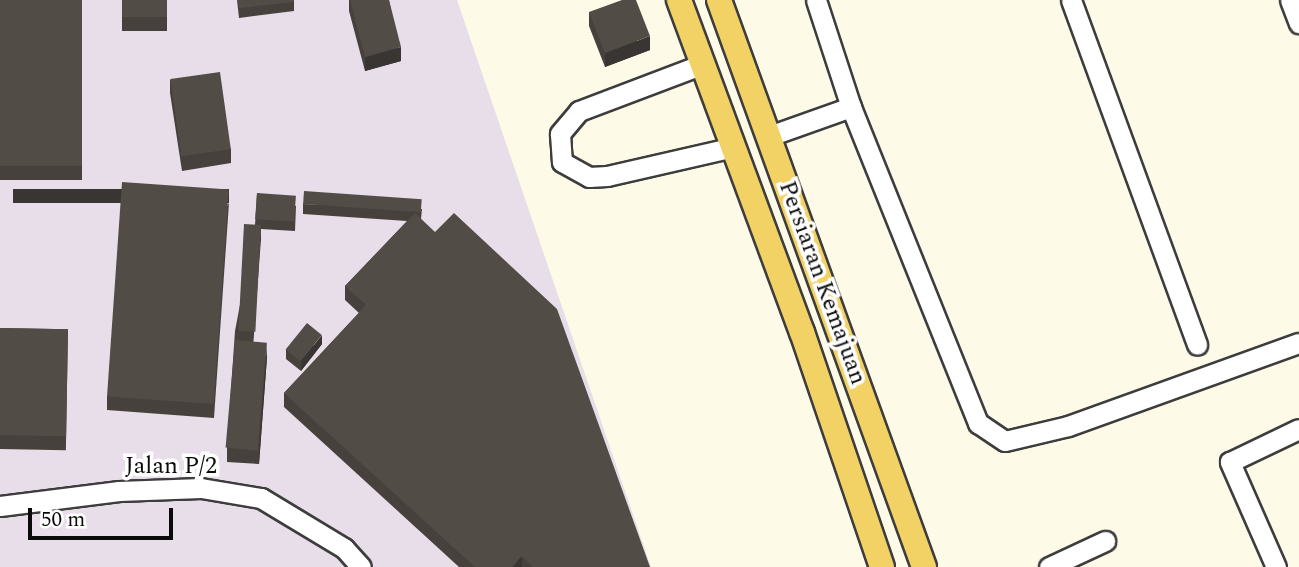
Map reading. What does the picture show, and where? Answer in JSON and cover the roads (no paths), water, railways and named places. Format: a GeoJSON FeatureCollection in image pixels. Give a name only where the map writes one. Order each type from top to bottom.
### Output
{"type":"FeatureCollection","features":[{"type":"Feature","properties":{"kind":"main road","name":"Persiaran Kemajuan"},"geometry":{"type":"LineString","coordinates":[[679,0],[734,147],[882,567]]}},
{"type":"Feature","properties":{"kind":"main road","name":"Persiaran Kemajuan"},"geometry":{"type":"LineString","coordinates":[[719,0],[924,567]]}},
{"type":"Feature","properties":{"kind":"street"},"geometry":{"type":"LineString","coordinates":[[816,0],[851,107],[978,423],[1005,441],[1068,426],[1299,344]]}},
{"type":"Feature","properties":{"kind":"street"},"geometry":{"type":"LineString","coordinates":[[1071,0],[1197,345]]}},
{"type":"Feature","properties":{"kind":"street"},"geometry":{"type":"LineString","coordinates":[[1290,0],[1299,23]]}},
{"type":"Feature","properties":{"kind":"street"},"geometry":{"type":"LineString","coordinates":[[703,64],[579,111],[560,134],[562,162],[574,172],[607,176],[734,147]]}},
{"type":"Feature","properties":{"kind":"street"},"geometry":{"type":"LineString","coordinates":[[769,136],[851,107]]}},
{"type":"Feature","properties":{"kind":"street"},"geometry":{"type":"LineString","coordinates":[[1276,567],[1230,462],[1299,429]]}},
{"type":"Feature","properties":{"kind":"street","name":"Jalan P/2"},"geometry":{"type":"LineString","coordinates":[[0,506],[119,491],[201,488],[261,498],[344,548],[361,567]]}},
{"type":"Feature","properties":{"kind":"street"},"geometry":{"type":"LineString","coordinates":[[1049,567],[1105,541]]}}]}
